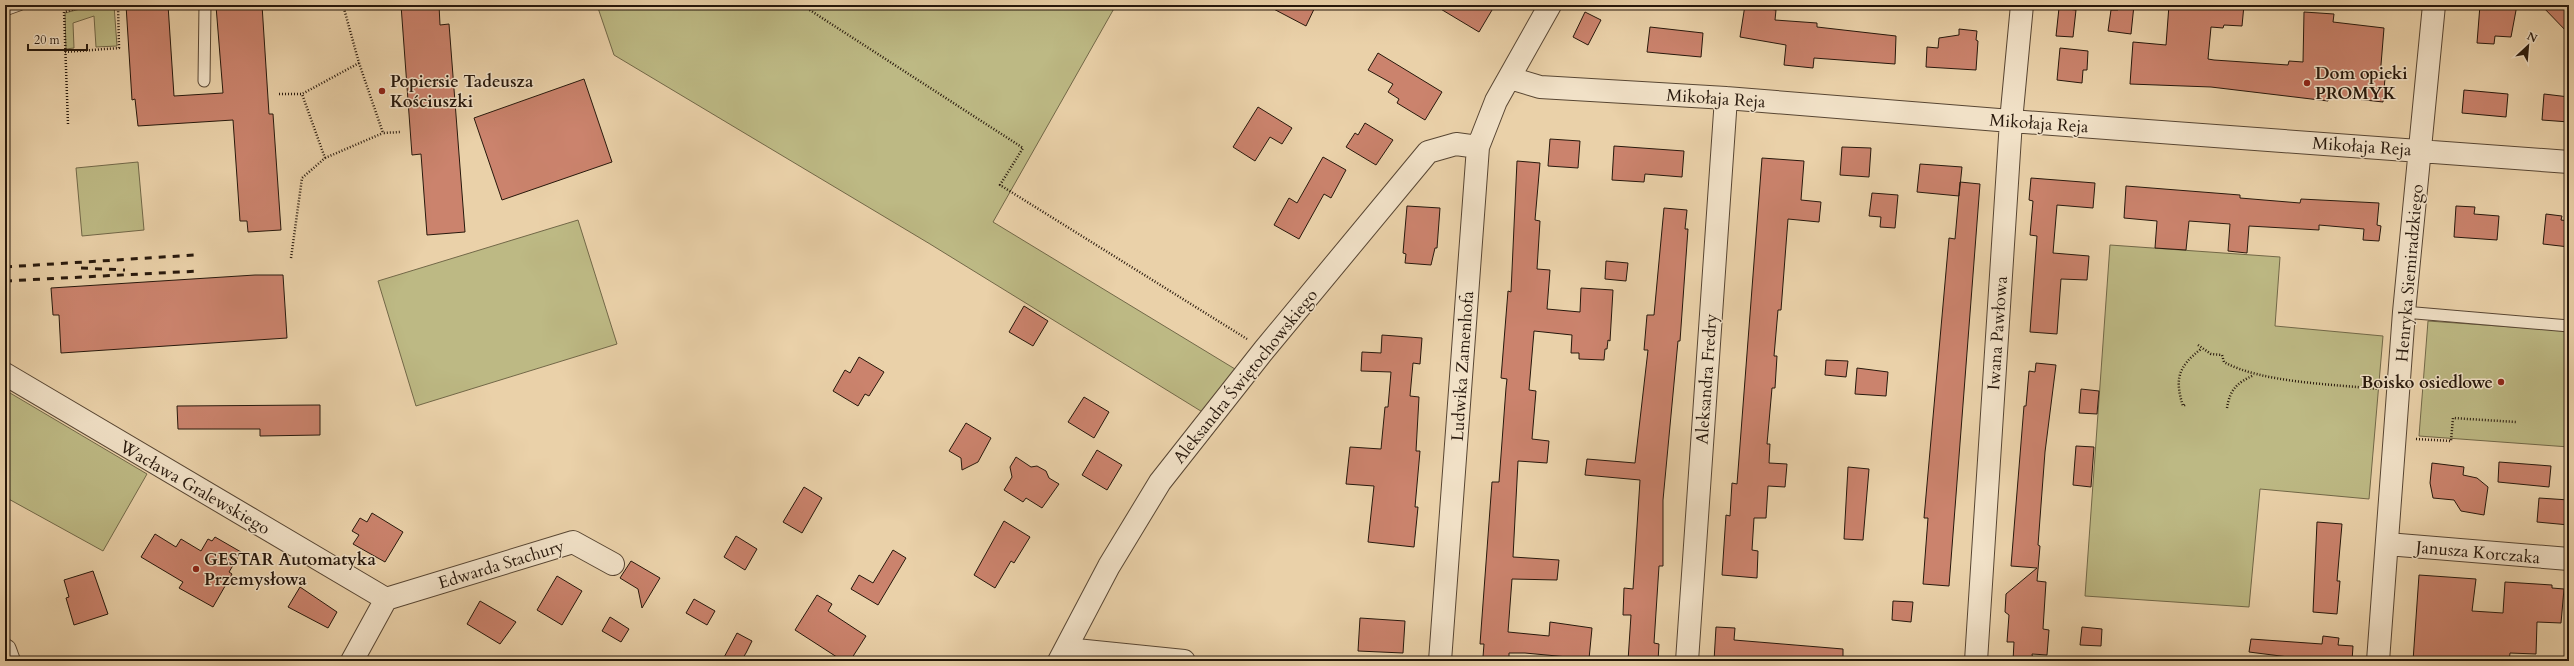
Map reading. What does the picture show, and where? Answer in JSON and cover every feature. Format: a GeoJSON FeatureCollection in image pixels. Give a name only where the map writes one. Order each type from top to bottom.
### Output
{"type":"FeatureCollection","features":[{"type":"Feature","properties":{"kind":"street"},"geometry":{"type":"LineString","coordinates":[[1510,78],[1550,5]]}},
{"type":"Feature","properties":{"kind":"street","name":"Iwana Pawłowa"},"geometry":{"type":"LineString","coordinates":[[1976,661],[2011,121],[2022,5]]}},
{"type":"Feature","properties":{"kind":"street","name":"Henryka Siemiradzkiego"},"geometry":{"type":"LineString","coordinates":[[2378,661],[2404,312],[2434,5]]}},
{"type":"Feature","properties":{"kind":"street","name":"Mikołaja Reja"},"geometry":{"type":"LineString","coordinates":[[1510,78],[1540,87],[1726,98],[2011,121],[2569,162]]}},
{"type":"Feature","properties":{"kind":"street","name":"Ludwika Zamenhofa"},"geometry":{"type":"LineString","coordinates":[[1440,661],[1478,147],[1496,101],[1510,78]]}},
{"type":"Feature","properties":{"kind":"street","name":"Aleksandra Fredry"},"geometry":{"type":"LineString","coordinates":[[1687,661],[1726,98]]}},
{"type":"Feature","properties":{"kind":"street","name":"Aleksandra Świętochowskiego"},"geometry":{"type":"LineString","coordinates":[[1063,655],[1108,566],[1160,482],[1264,350],[1428,152],[1456,144],[1478,147]]}},
{"type":"Feature","properties":{"kind":"street","name":"Wacława Gralewskiego"},"geometry":{"type":"LineString","coordinates":[[5,374],[386,598]]}},
{"type":"Feature","properties":{"kind":"street","name":"Edwarda Stachury"},"geometry":{"type":"LineString","coordinates":[[386,598],[573,542],[613,564]]}},
{"type":"Feature","properties":{"kind":"street","name":"Janusza Korczaka"},"geometry":{"type":"LineString","coordinates":[[2387,544],[2569,559]]}},
{"type":"Feature","properties":{"kind":"street"},"geometry":{"type":"LineString","coordinates":[[352,661],[386,598]]}},
{"type":"Feature","properties":{"kind":"street"},"geometry":{"type":"LineString","coordinates":[[5,650],[9,661]]}},
{"type":"Feature","properties":{"kind":"street"},"geometry":{"type":"LineString","coordinates":[[1063,655],[1184,661]]}},
{"type":"Feature","properties":{"kind":"lane"},"geometry":{"type":"LineString","coordinates":[[5,10],[18,5]]}},
{"type":"Feature","properties":{"kind":"lane"},"geometry":{"type":"LineString","coordinates":[[204,5],[204,81]]}},
{"type":"Feature","properties":{"kind":"lane"},"geometry":{"type":"LineString","coordinates":[[2404,312],[2569,326]]}},
{"type":"Feature","properties":{"kind":"path"},"geometry":{"type":"LineString","coordinates":[[68,124],[64,12],[88,5]]}},
{"type":"Feature","properties":{"kind":"path"},"geometry":{"type":"LineString","coordinates":[[65,52],[119,48],[118,5]]}},
{"type":"Feature","properties":{"kind":"path"},"geometry":{"type":"LineString","coordinates":[[343,5],[359,63],[383,134]]}},
{"type":"Feature","properties":{"kind":"path"},"geometry":{"type":"LineString","coordinates":[[802,5],[1023,148],[1000,185],[1264,350]]}},
{"type":"Feature","properties":{"kind":"path"},"geometry":{"type":"LineString","coordinates":[[279,94],[302,94],[359,63]]}},
{"type":"Feature","properties":{"kind":"path"},"geometry":{"type":"LineString","coordinates":[[302,94],[325,158]]}},
{"type":"Feature","properties":{"kind":"path"},"geometry":{"type":"LineString","coordinates":[[291,258],[302,178],[325,158],[383,134],[401,132]]}},
{"type":"Feature","properties":{"kind":"path"},"geometry":{"type":"LineString","coordinates":[[2198,345],[2201,349],[2211,354],[2222,355],[2224,362],[2254,375],[2381,389]]}},
{"type":"Feature","properties":{"kind":"path"},"geometry":{"type":"LineString","coordinates":[[2185,405],[2183,406],[2180,396],[2180,371],[2188,359],[2201,349]]}},
{"type":"Feature","properties":{"kind":"path"},"geometry":{"type":"LineString","coordinates":[[2227,408],[2229,394],[2237,383],[2254,375]]}},
{"type":"Feature","properties":{"kind":"path"},"geometry":{"type":"LineString","coordinates":[[2411,438],[2451,441],[2453,418],[2516,422]]}},
{"type":"Feature","properties":{"kind":"shaded area"},"geometry":{"type":"Polygon","coordinates":[[[95,5],[114,5],[117,46],[96,47],[94,16],[73,23],[74,48],[66,49],[65,13],[95,5]]]}},
{"type":"Feature","properties":{"kind":"shaded area"},"geometry":{"type":"Polygon","coordinates":[[[597,5],[827,5],[833,9],[835,5],[1116,5],[993,222],[1235,369],[1204,413],[930,244],[614,55],[597,5]]]}},
{"type":"Feature","properties":{"kind":"shaded area"},"geometry":{"type":"Polygon","coordinates":[[[138,162],[144,230],[82,236],[76,168],[138,162]]]}},
{"type":"Feature","properties":{"kind":"shaded area"},"geometry":{"type":"Polygon","coordinates":[[[578,220],[617,344],[416,406],[378,281],[578,220]]]}},
{"type":"Feature","properties":{"kind":"shaded area"},"geometry":{"type":"Polygon","coordinates":[[[2110,245],[2280,257],[2275,326],[2383,336],[2369,499],[2260,489],[2249,607],[2085,596],[2110,245]]]}},
{"type":"Feature","properties":{"kind":"shaded area"},"geometry":{"type":"Polygon","coordinates":[[[2428,321],[2569,331],[2569,447],[2419,436],[2428,321]]]}},
{"type":"Feature","properties":{"kind":"shaded area"},"geometry":{"type":"Polygon","coordinates":[[[5,390],[147,474],[103,551],[5,497],[5,390]]]}},
{"type":"Feature","properties":{"kind":"building"},"geometry":{"type":"Polygon","coordinates":[[[126,5],[168,5],[174,96],[223,93],[216,6],[262,5],[269,114],[273,114],[281,230],[248,232],[247,221],[240,221],[233,120],[138,126],[135,99],[132,100],[126,5]]]}},
{"type":"Feature","properties":{"kind":"building"},"geometry":{"type":"Polygon","coordinates":[[[401,5],[439,5],[440,25],[449,24],[465,232],[427,235],[421,154],[412,155],[401,5]]]}},
{"type":"Feature","properties":{"kind":"building"},"geometry":{"type":"Polygon","coordinates":[[[1266,5],[1316,5],[1306,26],[1266,5]]]}},
{"type":"Feature","properties":{"kind":"building"},"geometry":{"type":"Polygon","coordinates":[[[1434,5],[1495,5],[1479,32],[1434,5]]]}},
{"type":"Feature","properties":{"kind":"building"},"geometry":{"type":"Polygon","coordinates":[[[1745,5],[1776,10],[1775,20],[1817,23],[1817,27],[1896,36],[1895,64],[1814,58],[1813,68],[1784,65],[1786,45],[1740,37],[1745,5]]]}},
{"type":"Feature","properties":{"kind":"building"},"geometry":{"type":"Polygon","coordinates":[[[2119,5],[2134,5],[2131,34],[2108,31],[2111,10],[2118,10],[2119,5]]]}},
{"type":"Feature","properties":{"kind":"building"},"geometry":{"type":"Polygon","coordinates":[[[2169,5],[2244,5],[2242,26],[2224,25],[2223,28],[2211,27],[2208,59],[2214,60],[2288,65],[2289,61],[2303,62],[2304,12],[2334,14],[2333,22],[2384,28],[2380,77],[2385,78],[2383,102],[2329,96],[2328,101],[2211,87],[2130,84],[2133,42],[2166,45],[2169,5]]]}},
{"type":"Feature","properties":{"kind":"building"},"geometry":{"type":"Polygon","coordinates":[[[2480,5],[2517,5],[2511,37],[2495,36],[2494,44],[2477,43],[2480,5]]]}},
{"type":"Feature","properties":{"kind":"building"},"geometry":{"type":"Polygon","coordinates":[[[2541,5],[2569,5],[2569,34],[2541,5]]]}},
{"type":"Feature","properties":{"kind":"building"},"geometry":{"type":"Polygon","coordinates":[[[2059,8],[2076,10],[2073,37],[2056,36],[2059,8]]]}},
{"type":"Feature","properties":{"kind":"building"},"geometry":{"type":"Polygon","coordinates":[[[1585,12],[1601,20],[1588,45],[1573,37],[1585,12]]]}},
{"type":"Feature","properties":{"kind":"building"},"geometry":{"type":"Polygon","coordinates":[[[1650,27],[1703,33],[1701,57],[1647,52],[1650,27]]]}},
{"type":"Feature","properties":{"kind":"building"},"geometry":{"type":"Polygon","coordinates":[[[1959,29],[1977,31],[1976,40],[1978,41],[1976,70],[1926,67],[1927,47],[1938,48],[1939,38],[1959,35],[1959,29]]]}},
{"type":"Feature","properties":{"kind":"building"},"geometry":{"type":"Polygon","coordinates":[[[2060,48],[2088,51],[2087,70],[2083,70],[2082,83],[2057,80],[2060,48]]]}},
{"type":"Feature","properties":{"kind":"building"},"geometry":{"type":"Polygon","coordinates":[[[1378,53],[1442,92],[1425,120],[1397,103],[1399,99],[1388,92],[1393,84],[1368,70],[1378,53]]]}},
{"type":"Feature","properties":{"kind":"building"},"geometry":{"type":"Polygon","coordinates":[[[584,79],[612,162],[502,200],[474,118],[584,79]]]}},
{"type":"Feature","properties":{"kind":"building"},"geometry":{"type":"Polygon","coordinates":[[[2464,90],[2508,94],[2506,117],[2462,113],[2464,90]]]}},
{"type":"Feature","properties":{"kind":"building"},"geometry":{"type":"Polygon","coordinates":[[[2544,94],[2569,97],[2569,122],[2542,120],[2544,94]]]}},
{"type":"Feature","properties":{"kind":"building"},"geometry":{"type":"Polygon","coordinates":[[[1258,107],[1292,128],[1282,144],[1270,137],[1255,161],[1233,147],[1258,107]]]}},
{"type":"Feature","properties":{"kind":"building"},"geometry":{"type":"Polygon","coordinates":[[[1365,123],[1393,140],[1376,165],[1346,147],[1355,133],[1358,135],[1365,123]]]}},
{"type":"Feature","properties":{"kind":"building"},"geometry":{"type":"Polygon","coordinates":[[[1550,139],[1580,141],[1578,168],[1548,166],[1550,139]]]}},
{"type":"Feature","properties":{"kind":"building"},"geometry":{"type":"Polygon","coordinates":[[[1614,146],[1684,151],[1682,177],[1645,174],[1644,182],[1612,180],[1614,146]]]}},
{"type":"Feature","properties":{"kind":"building"},"geometry":{"type":"Polygon","coordinates":[[[1842,147],[1871,148],[1869,177],[1840,175],[1842,147]]]}},
{"type":"Feature","properties":{"kind":"building"},"geometry":{"type":"Polygon","coordinates":[[[1323,157],[1346,170],[1331,198],[1324,194],[1299,239],[1274,225],[1289,198],[1297,203],[1323,157]]]}},
{"type":"Feature","properties":{"kind":"building"},"geometry":{"type":"Polygon","coordinates":[[[1762,158],[1804,161],[1801,200],[1821,202],[1819,222],[1788,219],[1781,310],[1778,310],[1774,356],[1777,356],[1775,388],[1772,388],[1767,444],[1770,444],[1769,463],[1787,464],[1785,487],[1768,486],[1766,518],[1754,518],[1752,550],[1758,551],[1757,578],[1722,575],[1726,515],[1730,516],[1732,483],[1737,484],[1762,158]]]}},
{"type":"Feature","properties":{"kind":"building"},"geometry":{"type":"Polygon","coordinates":[[[1517,161],[1540,163],[1535,220],[1540,221],[1537,269],[1550,270],[1547,309],[1580,312],[1581,288],[1613,290],[1610,341],[1608,340],[1607,349],[1605,349],[1604,360],[1579,359],[1579,353],[1571,353],[1572,335],[1534,331],[1529,390],[1536,391],[1532,439],[1549,441],[1547,463],[1518,461],[1513,557],[1559,560],[1557,580],[1512,579],[1508,632],[1549,636],[1550,622],[1592,628],[1589,659],[1525,653],[1509,653],[1509,659],[1483,657],[1484,644],[1480,644],[1492,482],[1499,482],[1507,379],[1501,378],[1508,291],[1511,292],[1517,161]]]}},
{"type":"Feature","properties":{"kind":"building"},"geometry":{"type":"Polygon","coordinates":[[[1920,164],[1962,167],[1959,196],[1917,192],[1920,164]]]}},
{"type":"Feature","properties":{"kind":"building"},"geometry":{"type":"Polygon","coordinates":[[[2031,178],[2095,183],[2093,208],[2057,205],[2053,253],[2089,256],[2087,280],[2061,279],[2057,334],[2030,332],[2037,236],[2030,235],[2033,201],[2029,200],[2031,178]]]}},
{"type":"Feature","properties":{"kind":"building"},"geometry":{"type":"Polygon","coordinates":[[[1960,182],[1980,184],[1949,586],[1923,584],[1928,518],[1924,518],[1949,238],[1955,239],[1960,182]]]}},
{"type":"Feature","properties":{"kind":"building"},"geometry":{"type":"Polygon","coordinates":[[[2126,186],[2240,195],[2240,198],[2300,203],[2301,199],[2379,203],[2377,225],[2381,226],[2379,241],[2363,240],[2364,229],[2319,225],[2319,230],[2249,226],[2247,253],[2228,251],[2230,224],[2189,221],[2186,250],[2155,248],[2157,221],[2124,218],[2126,186]]]}},
{"type":"Feature","properties":{"kind":"building"},"geometry":{"type":"Polygon","coordinates":[[[1872,193],[1898,195],[1895,228],[1880,227],[1881,217],[1869,216],[1872,193]]]}},
{"type":"Feature","properties":{"kind":"building"},"geometry":{"type":"Polygon","coordinates":[[[1407,206],[1440,208],[1437,248],[1435,248],[1431,265],[1405,263],[1406,254],[1403,253],[1407,206]]]}},
{"type":"Feature","properties":{"kind":"building"},"geometry":{"type":"Polygon","coordinates":[[[2456,206],[2475,207],[2474,214],[2499,216],[2497,240],[2454,237],[2456,206]]]}},
{"type":"Feature","properties":{"kind":"building"},"geometry":{"type":"Polygon","coordinates":[[[1664,208],[1687,210],[1685,229],[1688,229],[1680,341],[1678,341],[1663,500],[1663,566],[1659,566],[1654,643],[1659,644],[1658,661],[1628,661],[1631,615],[1623,615],[1624,588],[1633,589],[1640,480],[1585,475],[1587,459],[1635,463],[1648,350],[1644,350],[1647,315],[1654,315],[1664,208]]]}},
{"type":"Feature","properties":{"kind":"building"},"geometry":{"type":"Polygon","coordinates":[[[2546,214],[2562,216],[2561,220],[2569,221],[2569,247],[2543,244],[2546,214]]]}},
{"type":"Feature","properties":{"kind":"building"},"geometry":{"type":"Polygon","coordinates":[[[1606,261],[1628,263],[1626,281],[1605,279],[1606,261]]]}},
{"type":"Feature","properties":{"kind":"building"},"geometry":{"type":"Polygon","coordinates":[[[255,275],[283,275],[287,338],[61,353],[59,315],[53,315],[51,288],[255,275]]]}},
{"type":"Feature","properties":{"kind":"building"},"geometry":{"type":"Polygon","coordinates":[[[1024,306],[1048,321],[1033,346],[1009,332],[1024,306]]]}},
{"type":"Feature","properties":{"kind":"building"},"geometry":{"type":"Polygon","coordinates":[[[1382,335],[1422,338],[1420,364],[1413,363],[1410,396],[1419,397],[1416,451],[1420,451],[1415,507],[1418,507],[1414,547],[1368,542],[1374,486],[1346,484],[1350,447],[1381,449],[1385,407],[1388,407],[1391,372],[1361,371],[1362,352],[1381,353],[1382,335]]]}},
{"type":"Feature","properties":{"kind":"building"},"geometry":{"type":"Polygon","coordinates":[[[859,357],[884,372],[869,396],[865,394],[858,406],[833,391],[845,370],[850,373],[859,357]]]}},
{"type":"Feature","properties":{"kind":"building"},"geometry":{"type":"Polygon","coordinates":[[[1826,360],[1848,361],[1846,377],[1825,375],[1826,360]]]}},
{"type":"Feature","properties":{"kind":"building"},"geometry":{"type":"Polygon","coordinates":[[[2036,363],[2056,365],[2045,452],[2038,545],[2040,546],[2037,581],[2046,582],[2043,629],[2049,630],[2047,655],[2032,654],[2033,661],[2013,661],[2014,642],[2007,642],[2009,615],[2005,612],[2006,594],[2037,568],[2011,566],[2024,406],[2026,406],[2029,371],[2035,372],[2036,363]]]}},
{"type":"Feature","properties":{"kind":"building"},"geometry":{"type":"Polygon","coordinates":[[[1857,368],[1888,372],[1886,396],[1855,394],[1857,368]]]}},
{"type":"Feature","properties":{"kind":"building"},"geometry":{"type":"Polygon","coordinates":[[[2081,389],[2099,391],[2097,414],[2079,413],[2081,389]]]}},
{"type":"Feature","properties":{"kind":"building"},"geometry":{"type":"Polygon","coordinates":[[[1084,397],[1109,412],[1094,438],[1068,422],[1084,397]]]}},
{"type":"Feature","properties":{"kind":"building"},"geometry":{"type":"Polygon","coordinates":[[[320,405],[320,435],[260,436],[260,429],[178,429],[177,406],[320,405]]]}},
{"type":"Feature","properties":{"kind":"building"},"geometry":{"type":"Polygon","coordinates":[[[966,423],[991,438],[978,462],[962,470],[961,458],[949,451],[966,423]]]}},
{"type":"Feature","properties":{"kind":"building"},"geometry":{"type":"Polygon","coordinates":[[[2076,446],[2094,447],[2091,487],[2073,485],[2076,446]]]}},
{"type":"Feature","properties":{"kind":"building"},"geometry":{"type":"Polygon","coordinates":[[[1097,450],[1122,465],[1107,490],[1082,475],[1097,450]]]}},
{"type":"Feature","properties":{"kind":"building"},"geometry":{"type":"Polygon","coordinates":[[[1016,457],[1031,467],[1037,466],[1046,471],[1049,478],[1059,484],[1042,508],[1026,498],[1023,502],[1004,490],[1012,477],[1010,467],[1016,457]]]}},
{"type":"Feature","properties":{"kind":"building"},"geometry":{"type":"Polygon","coordinates":[[[2499,462],[2551,466],[2549,487],[2498,482],[2499,462]]]}},
{"type":"Feature","properties":{"kind":"building"},"geometry":{"type":"Polygon","coordinates":[[[2432,463],[2464,467],[2463,475],[2477,478],[2488,487],[2484,515],[2461,511],[2454,500],[2433,498],[2430,483],[2432,463]]]}},
{"type":"Feature","properties":{"kind":"building"},"geometry":{"type":"Polygon","coordinates":[[[1848,467],[1869,469],[1863,540],[1844,539],[1848,467]]]}},
{"type":"Feature","properties":{"kind":"building"},"geometry":{"type":"Polygon","coordinates":[[[804,487],[822,498],[802,533],[783,522],[804,487]]]}},
{"type":"Feature","properties":{"kind":"building"},"geometry":{"type":"Polygon","coordinates":[[[2539,498],[2569,500],[2569,525],[2537,522],[2539,498]]]}},
{"type":"Feature","properties":{"kind":"building"},"geometry":{"type":"Polygon","coordinates":[[[372,513],[403,532],[385,562],[353,544],[359,535],[352,531],[360,518],[367,522],[372,513]]]}},
{"type":"Feature","properties":{"kind":"building"},"geometry":{"type":"Polygon","coordinates":[[[1004,521],[1030,537],[1014,563],[1011,561],[995,588],[974,575],[1004,521]]]}},
{"type":"Feature","properties":{"kind":"building"},"geometry":{"type":"Polygon","coordinates":[[[2317,522],[2342,524],[2337,581],[2340,581],[2337,614],[2313,612],[2317,522]]]}},
{"type":"Feature","properties":{"kind":"building","name":"GESTAR Automatyka Przemysłowa"},"geometry":{"type":"Polygon","coordinates":[[[155,534],[176,547],[181,539],[201,551],[208,539],[212,541],[215,537],[241,552],[229,572],[232,574],[213,607],[179,588],[183,582],[141,557],[155,534]]]}},
{"type":"Feature","properties":{"kind":"building"},"geometry":{"type":"Polygon","coordinates":[[[736,536],[757,549],[745,570],[724,557],[736,536]]]}},
{"type":"Feature","properties":{"kind":"building"},"geometry":{"type":"Polygon","coordinates":[[[893,550],[906,558],[878,605],[851,589],[859,575],[873,583],[893,550]]]}},
{"type":"Feature","properties":{"kind":"building"},"geometry":{"type":"Polygon","coordinates":[[[631,561],[660,578],[642,608],[638,589],[620,578],[631,561]]]}},
{"type":"Feature","properties":{"kind":"building"},"geometry":{"type":"Polygon","coordinates":[[[93,571],[108,614],[74,625],[66,598],[69,597],[64,580],[93,571]]]}},
{"type":"Feature","properties":{"kind":"building"},"geometry":{"type":"Polygon","coordinates":[[[2419,575],[2476,579],[2472,611],[2503,613],[2505,582],[2552,585],[2552,588],[2564,589],[2561,623],[2537,622],[2536,654],[2510,653],[2509,661],[2413,661],[2419,575]]]}},
{"type":"Feature","properties":{"kind":"building"},"geometry":{"type":"Polygon","coordinates":[[[557,576],[582,591],[562,625],[537,610],[557,576]]]}},
{"type":"Feature","properties":{"kind":"building"},"geometry":{"type":"Polygon","coordinates":[[[300,587],[337,612],[328,628],[288,607],[300,587]]]}},
{"type":"Feature","properties":{"kind":"building"},"geometry":{"type":"Polygon","coordinates":[[[817,595],[832,604],[828,611],[866,636],[850,661],[843,661],[795,630],[817,595]]]}},
{"type":"Feature","properties":{"kind":"building"},"geometry":{"type":"Polygon","coordinates":[[[694,599],[715,611],[707,625],[686,613],[694,599]]]}},
{"type":"Feature","properties":{"kind":"building"},"geometry":{"type":"Polygon","coordinates":[[[480,601],[516,622],[500,644],[467,624],[480,601]]]}},
{"type":"Feature","properties":{"kind":"building"},"geometry":{"type":"Polygon","coordinates":[[[1893,601],[1913,602],[1911,622],[1892,620],[1893,601]]]}},
{"type":"Feature","properties":{"kind":"building"},"geometry":{"type":"Polygon","coordinates":[[[610,617],[629,629],[621,642],[602,631],[610,617]]]}},
{"type":"Feature","properties":{"kind":"building"},"geometry":{"type":"Polygon","coordinates":[[[1360,618],[1405,621],[1403,653],[1358,651],[1360,618]]]}},
{"type":"Feature","properties":{"kind":"building"},"geometry":{"type":"Polygon","coordinates":[[[1716,627],[1735,628],[1734,640],[1843,649],[1843,661],[1714,661],[1716,627]]]}},
{"type":"Feature","properties":{"kind":"building"},"geometry":{"type":"Polygon","coordinates":[[[2082,627],[2102,629],[2101,646],[2080,645],[2082,627]]]}},
{"type":"Feature","properties":{"kind":"building"},"geometry":{"type":"Polygon","coordinates":[[[737,633],[752,641],[746,653],[741,661],[722,661],[737,633]]]}},
{"type":"Feature","properties":{"kind":"building"},"geometry":{"type":"Polygon","coordinates":[[[2323,636],[2339,638],[2338,645],[2353,646],[2352,661],[2320,661],[2249,652],[2251,639],[2322,644],[2323,636]]]}},
{"type":"Feature","properties":{"kind":"railway"},"geometry":{"type":"LineString","coordinates":[[5,267],[195,255]]}},
{"type":"Feature","properties":{"kind":"railway"},"geometry":{"type":"LineString","coordinates":[[81,268],[125,270]]}},
{"type":"Feature","properties":{"kind":"railway"},"geometry":{"type":"LineString","coordinates":[[5,281],[199,271]]}},
{"type":"Feature","properties":{"kind":"place","name":"Dom opieki PROMYK"},"geometry":{"type":"Point","coordinates":[2307,83]}},
{"type":"Feature","properties":{"kind":"place","name":"Popiersie Tadeusza Kościuszki"},"geometry":{"type":"Point","coordinates":[382,91]}},
{"type":"Feature","properties":{"kind":"place","name":"Boisko osiedlowe"},"geometry":{"type":"Point","coordinates":[2501,382]}},
{"type":"Feature","properties":{"kind":"place","name":"GESTAR Automatyka Przemysłowa"},"geometry":{"type":"Point","coordinates":[196,569]}}]}
